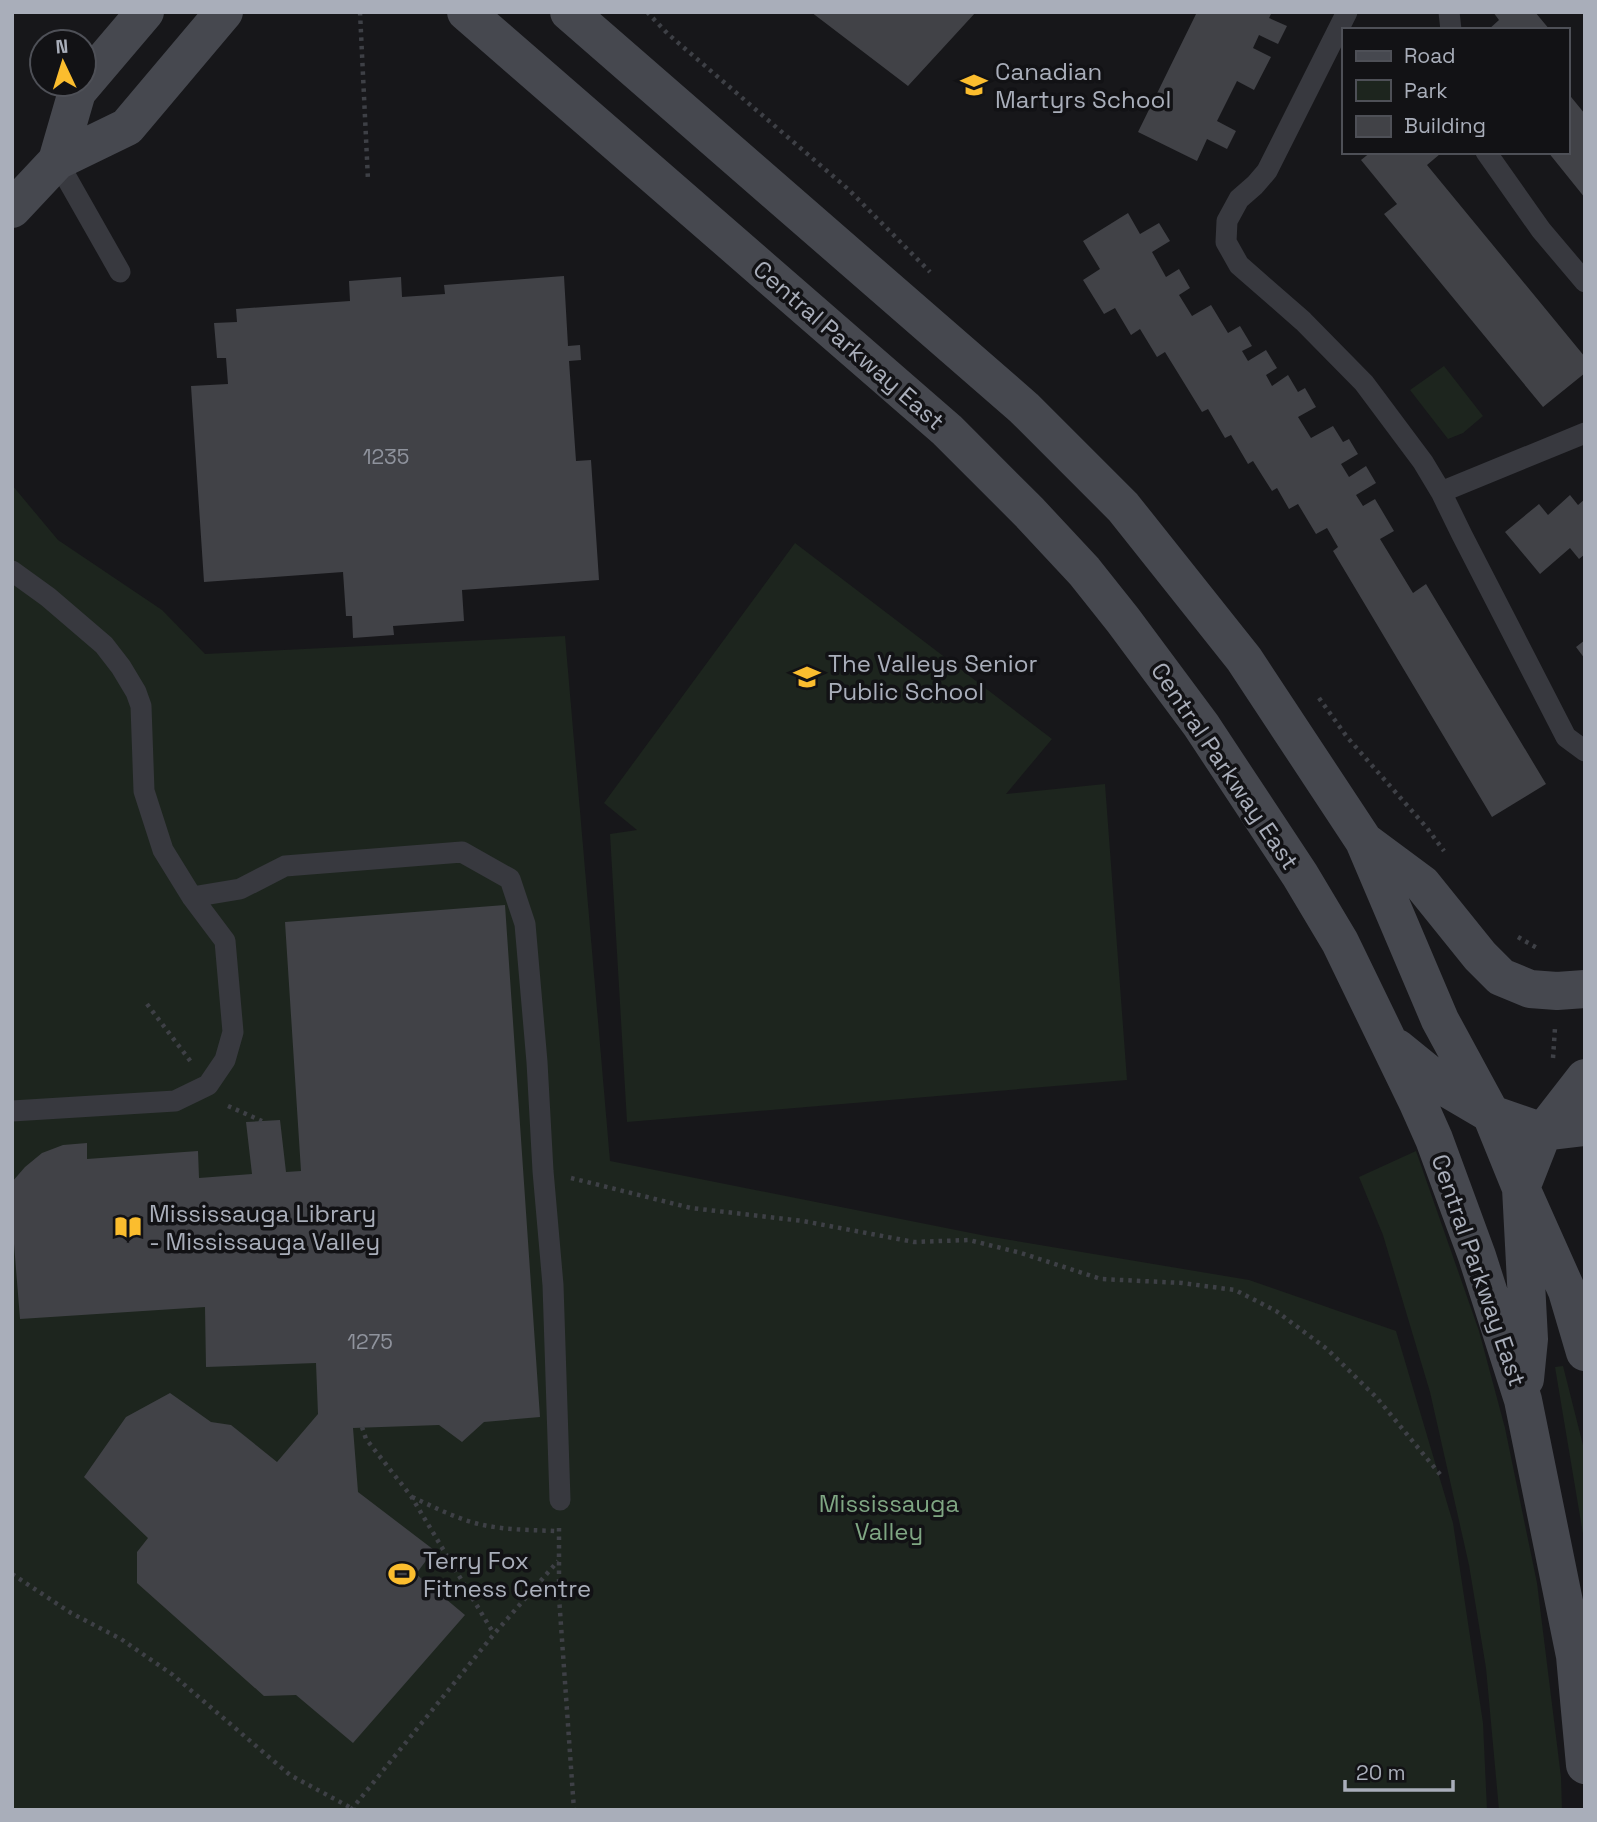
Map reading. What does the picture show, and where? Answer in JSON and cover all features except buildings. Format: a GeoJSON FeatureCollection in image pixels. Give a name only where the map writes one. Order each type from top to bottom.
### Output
{"type":"FeatureCollection","features":[{"type":"Feature","properties":{"kind":"street"},"geometry":{"type":"LineString","coordinates":[[57,161],[77,92],[145,12]]}},
{"type":"Feature","properties":{"kind":"street"},"geometry":{"type":"LineString","coordinates":[[12,209],[57,161],[127,127],[224,12]]}},
{"type":"Feature","properties":{"kind":"street","name":"Central Parkway East"},"geometry":{"type":"LineString","coordinates":[[466,12],[947,430],[1029,512],[1084,571],[1123,620],[1201,725],[1293,864],[1340,942],[1434,1139],[1477,1256],[1524,1400],[1574,1656],[1585,1765]]}},
{"type":"Feature","properties":{"kind":"street"},"geometry":{"type":"LineString","coordinates":[[569,12],[1024,408],[1123,507],[1244,659],[1364,841],[1440,1020],[1491,1114],[1567,1291],[1585,1352]]}},
{"type":"Feature","properties":{"kind":"street"},"geometry":{"type":"LineString","coordinates":[[1364,841],[1422,884],[1480,956],[1501,976],[1530,989],[1585,989]]}},
{"type":"Feature","properties":{"kind":"street"},"geometry":{"type":"LineString","coordinates":[[1388,1040],[1445,1087],[1491,1114],[1543,1132],[1585,1127]]}},
{"type":"Feature","properties":{"kind":"street"},"geometry":{"type":"LineString","coordinates":[[1524,1400],[1529,1339],[1521,1188],[1543,1132],[1585,1078]]}},
{"type":"Feature","properties":{"kind":"lane"},"geometry":{"type":"LineString","coordinates":[[1346,12],[1267,171],[1240,199],[1227,221],[1226,242],[1239,265],[1303,321],[1364,383],[1423,462],[1441,492],[1566,737],[1585,751]]}},
{"type":"Feature","properties":{"kind":"lane"},"geometry":{"type":"LineString","coordinates":[[1487,154],[1541,230],[1585,282]]}},
{"type":"Feature","properties":{"kind":"lane"},"geometry":{"type":"LineString","coordinates":[[57,161],[120,272]]}},
{"type":"Feature","properties":{"kind":"lane"},"geometry":{"type":"LineString","coordinates":[[1441,492],[1585,433]]}},
{"type":"Feature","properties":{"kind":"lane"},"geometry":{"type":"LineString","coordinates":[[12,570],[104,645],[136,692],[141,706],[144,791],[163,850],[192,897],[225,941],[233,1032],[225,1060],[208,1085],[175,1101],[12,1111]]}},
{"type":"Feature","properties":{"kind":"lane"},"geometry":{"type":"LineString","coordinates":[[192,897],[240,889],[285,866],[462,852],[510,879],[525,924],[537,1062],[553,1285],[560,1500]]}},
{"type":"Feature","properties":{"kind":"path"},"geometry":{"type":"LineString","coordinates":[[360,12],[368,180]]}},
{"type":"Feature","properties":{"kind":"path"},"geometry":{"type":"LineString","coordinates":[[543,1171],[691,1208],[803,1221],[914,1242],[969,1240],[1021,1253],[1101,1279],[1182,1283],[1235,1290],[1276,1311],[1327,1349],[1377,1398],[1443,1478]]}},
{"type":"Feature","properties":{"kind":"path"},"geometry":{"type":"LineString","coordinates":[[362,1427],[366,1439],[411,1496],[494,1634]]}},
{"type":"Feature","properties":{"kind":"path"},"geometry":{"type":"LineString","coordinates":[[411,1496],[482,1525],[559,1531]]}},
{"type":"Feature","properties":{"kind":"path"},"geometry":{"type":"LineString","coordinates":[[560,1500],[559,1597],[574,1810]]}},
{"type":"Feature","properties":{"kind":"path"},"geometry":{"type":"LineString","coordinates":[[12,1574],[71,1613],[121,1639],[153,1660],[290,1775],[353,1809],[494,1634],[558,1561]]}},
{"type":"Feature","properties":{"kind":"green space"},"geometry":{"type":"Polygon","coordinates":[[[1444,366],[1483,416],[1463,433],[1448,439],[1410,390],[1444,366]]]}},
{"type":"Feature","properties":{"kind":"green space","name":"Mississauga Valley"},"geometry":{"type":"Polygon","coordinates":[[[12,485],[58,540],[162,610],[205,654],[565,636],[610,1161],[986,1236],[1249,1280],[1396,1331],[1453,1523],[1483,1723],[1487,1810],[12,1810],[12,485]]]}},
{"type":"Feature","properties":{"kind":"green space"},"geometry":{"type":"Polygon","coordinates":[[[795,543],[1052,739],[1006,794],[1105,784],[1127,1080],[627,1122],[610,834],[637,830],[604,803],[795,543]]]}},
{"type":"Feature","properties":{"kind":"green space"},"geometry":{"type":"Polygon","coordinates":[[[1416,1151],[1479,1331],[1505,1428],[1537,1583],[1561,1777],[1562,1810],[1499,1810],[1486,1668],[1469,1565],[1430,1392],[1383,1235],[1359,1177],[1416,1151]]]}},
{"type":"Feature","properties":{"kind":"green space"},"geometry":{"type":"Polygon","coordinates":[[[1563,1366],[1585,1453],[1585,1546],[1555,1367],[1563,1366]]]}},
{"type":"Feature","properties":{"kind":"place","name":"Canadian Martyrs School"},"geometry":{"type":"Point","coordinates":[974,85]}},
{"type":"Feature","properties":{"kind":"place","name":"The Valleys Senior Public School"},"geometry":{"type":"Point","coordinates":[807,677]}},
{"type":"Feature","properties":{"kind":"place","name":"Mississauga Library - Mississauga Valley"},"geometry":{"type":"Point","coordinates":[128,1227]}},
{"type":"Feature","properties":{"kind":"place","name":"Terry Fox Fitness Centre"},"geometry":{"type":"Point","coordinates":[402,1574]}}]}
